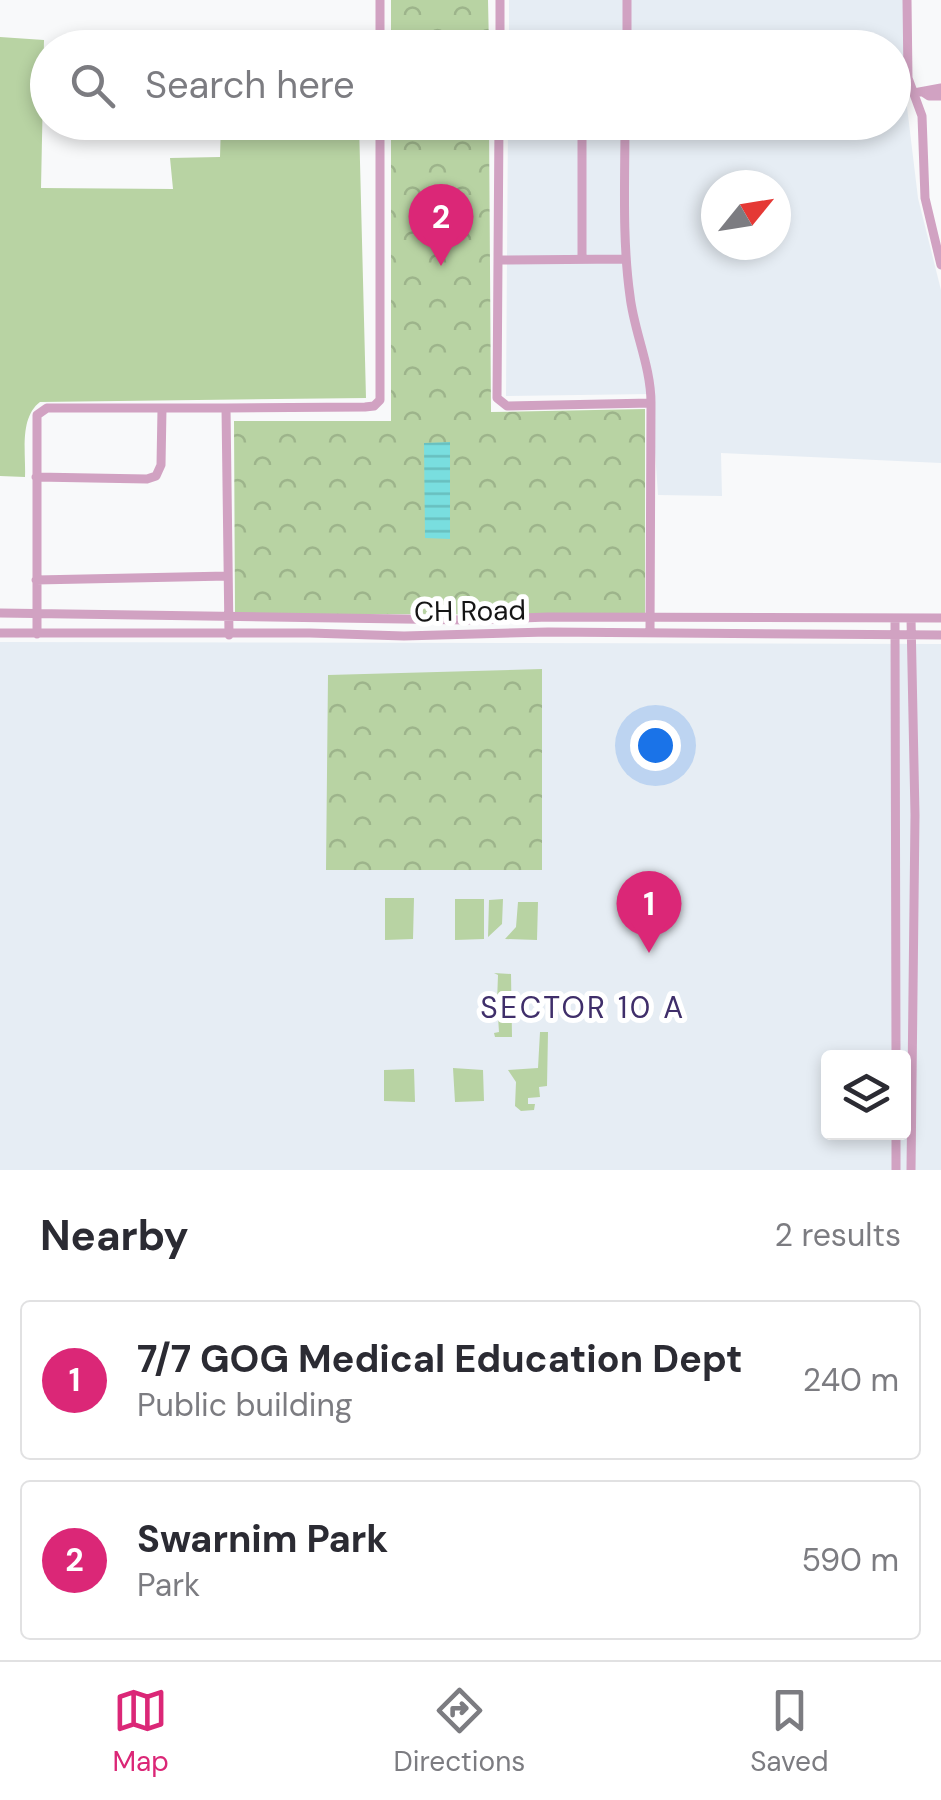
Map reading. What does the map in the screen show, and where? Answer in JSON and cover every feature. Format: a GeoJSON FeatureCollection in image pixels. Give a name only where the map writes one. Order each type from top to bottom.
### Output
{"type":"FeatureCollection","features":[{"type":"Feature","properties":{"kind":"street"},"geometry":{"type":"LineString","coordinates":[[380,0],[380,30]]}},
{"type":"Feature","properties":{"kind":"street"},"geometry":{"type":"LineString","coordinates":[[500,0],[500,30]]}},
{"type":"Feature","properties":{"kind":"street"},"geometry":{"type":"LineString","coordinates":[[627,0],[627,30]]}},
{"type":"Feature","properties":{"kind":"street"},"geometry":{"type":"LineString","coordinates":[[907,0],[907,30]]}},
{"type":"Feature","properties":{"kind":"street"},"geometry":{"type":"LineString","coordinates":[[911,82],[918,92],[922,116],[925,198],[941,264]]}},
{"type":"Feature","properties":{"kind":"street"},"geometry":{"type":"LineString","coordinates":[[918,92],[928,88],[941,92]]}},
{"type":"Feature","properties":{"kind":"street"},"geometry":{"type":"LineString","coordinates":[[37,634],[36,422],[42,410],[364,408],[378,404],[380,140]]}},
{"type":"Feature","properties":{"kind":"street"},"geometry":{"type":"LineString","coordinates":[[500,140],[498,398],[502,404],[651,404]]}},
{"type":"Feature","properties":{"kind":"street"},"geometry":{"type":"LineString","coordinates":[[582,140],[582,258]]}},
{"type":"Feature","properties":{"kind":"street"},"geometry":{"type":"LineString","coordinates":[[625,140],[626,259],[632,316],[647,364],[651,404],[650,633]]}},
{"type":"Feature","properties":{"kind":"street"},"geometry":{"type":"LineString","coordinates":[[498,260],[626,259]]}},
{"type":"Feature","properties":{"kind":"street"},"geometry":{"type":"LineString","coordinates":[[226,408],[228,635]]}},
{"type":"Feature","properties":{"kind":"street"},"geometry":{"type":"LineString","coordinates":[[36,477],[156,476],[161,465],[162,409]]}},
{"type":"Feature","properties":{"kind":"street"},"geometry":{"type":"LineString","coordinates":[[36,580],[228,576]]}},
{"type":"Feature","properties":{"kind":"street","name":"CH Road"},"geometry":{"type":"LineString","coordinates":[[0,613],[451,620],[941,618]]}},
{"type":"Feature","properties":{"kind":"street"},"geometry":{"type":"LineString","coordinates":[[896,618],[896,1050]]}},
{"type":"Feature","properties":{"kind":"street"},"geometry":{"type":"LineString","coordinates":[[911,1170],[915,824],[912,618]]}},
{"type":"Feature","properties":{"kind":"street","name":"CH Road"},"geometry":{"type":"LineString","coordinates":[[0,634],[941,636]]}},
{"type":"Feature","properties":{"kind":"street"},"geometry":{"type":"LineString","coordinates":[[896,1140],[896,1170]]}},
{"type":"Feature","properties":{"kind":"shaded area"},"geometry":{"type":"Polygon","coordinates":[[[509,0],[903,0],[904,30],[509,30],[509,0]]]}},
{"type":"Feature","properties":{"kind":"shaded area"},"geometry":{"type":"Polygon","coordinates":[[[508,140],[911,140],[918,198],[941,290],[941,463],[721,453],[722,496],[658,495],[651,394],[506,396],[508,140]]]}},
{"type":"Feature","properties":{"kind":"shaded area"},"geometry":{"type":"Polygon","coordinates":[[[0,642],[941,644],[941,1170],[0,1170],[0,642]]]}},
{"type":"Feature","properties":{"kind":"green space"},"geometry":{"type":"Polygon","coordinates":[[[391,0],[488,0],[489,30],[391,30],[391,0]]]}},
{"type":"Feature","properties":{"kind":"green space"},"geometry":{"type":"Polygon","coordinates":[[[0,37],[30,39],[30,140],[42,140],[41,188],[173,189],[170,158],[220,157],[220,140],[359,140],[366,398],[40,402],[26,426],[25,477],[0,476],[0,37]]]}},
{"type":"Feature","properties":{"kind":"green space"},"geometry":{"type":"Polygon","coordinates":[[[391,140],[489,140],[491,412],[645,409],[645,613],[235,615],[234,421],[391,421],[391,140]]]}},
{"type":"Feature","properties":{"kind":"green space"},"geometry":{"type":"Polygon","coordinates":[[[542,669],[542,870],[326,870],[328,675],[542,669]]]}},
{"type":"Feature","properties":{"kind":"green space"},"geometry":{"type":"Polygon","coordinates":[[[385,898],[414,898],[413,939],[385,940],[385,898]]]}},
{"type":"Feature","properties":{"kind":"green space"},"geometry":{"type":"Polygon","coordinates":[[[455,899],[484,899],[484,939],[455,940],[455,899]]]}},
{"type":"Feature","properties":{"kind":"green space"},"geometry":{"type":"Polygon","coordinates":[[[503,899],[502,924],[488,937],[489,900],[503,899]]]}},
{"type":"Feature","properties":{"kind":"green space"},"geometry":{"type":"Polygon","coordinates":[[[518,902],[538,902],[537,940],[505,939],[516,927],[518,902]]]}},
{"type":"Feature","properties":{"kind":"green space"},"geometry":{"type":"Polygon","coordinates":[[[494,973],[511,974],[512,1037],[495,1037],[494,1033],[499,1032],[498,1017],[508,1016],[508,1003],[497,1002],[498,975],[494,973]]]}},
{"type":"Feature","properties":{"kind":"green space"},"geometry":{"type":"Polygon","coordinates":[[[540,1032],[548,1032],[547,1086],[539,1087],[540,1097],[528,1098],[528,1104],[535,1104],[534,1110],[521,1111],[515,1106],[516,1082],[508,1070],[538,1068],[540,1032]]]}},
{"type":"Feature","properties":{"kind":"green space"},"geometry":{"type":"Polygon","coordinates":[[[453,1068],[483,1070],[484,1101],[455,1102],[453,1068]]]}},
{"type":"Feature","properties":{"kind":"green space"},"geometry":{"type":"Polygon","coordinates":[[[414,1069],[415,1102],[384,1101],[384,1070],[414,1069]]]}},
{"type":"Feature","properties":{"kind":"water"},"geometry":{"type":"Polygon","coordinates":[[[450,442],[450,539],[425,538],[424,443],[450,442]]]}},
{"type":"Feature","properties":{"kind":"place","name":"Swarnim Park"},"geometry":{"type":"Point","coordinates":[441,266]}},
{"type":"Feature","properties":{"kind":"place","name":"7/7 GOG Medical Education Dept"},"geometry":{"type":"Point","coordinates":[649,953]}},
{"type":"Feature","properties":{"kind":"district","name":"SECTOR 10 A"},"geometry":{"type":"Point","coordinates":[583,1007]}}]}
